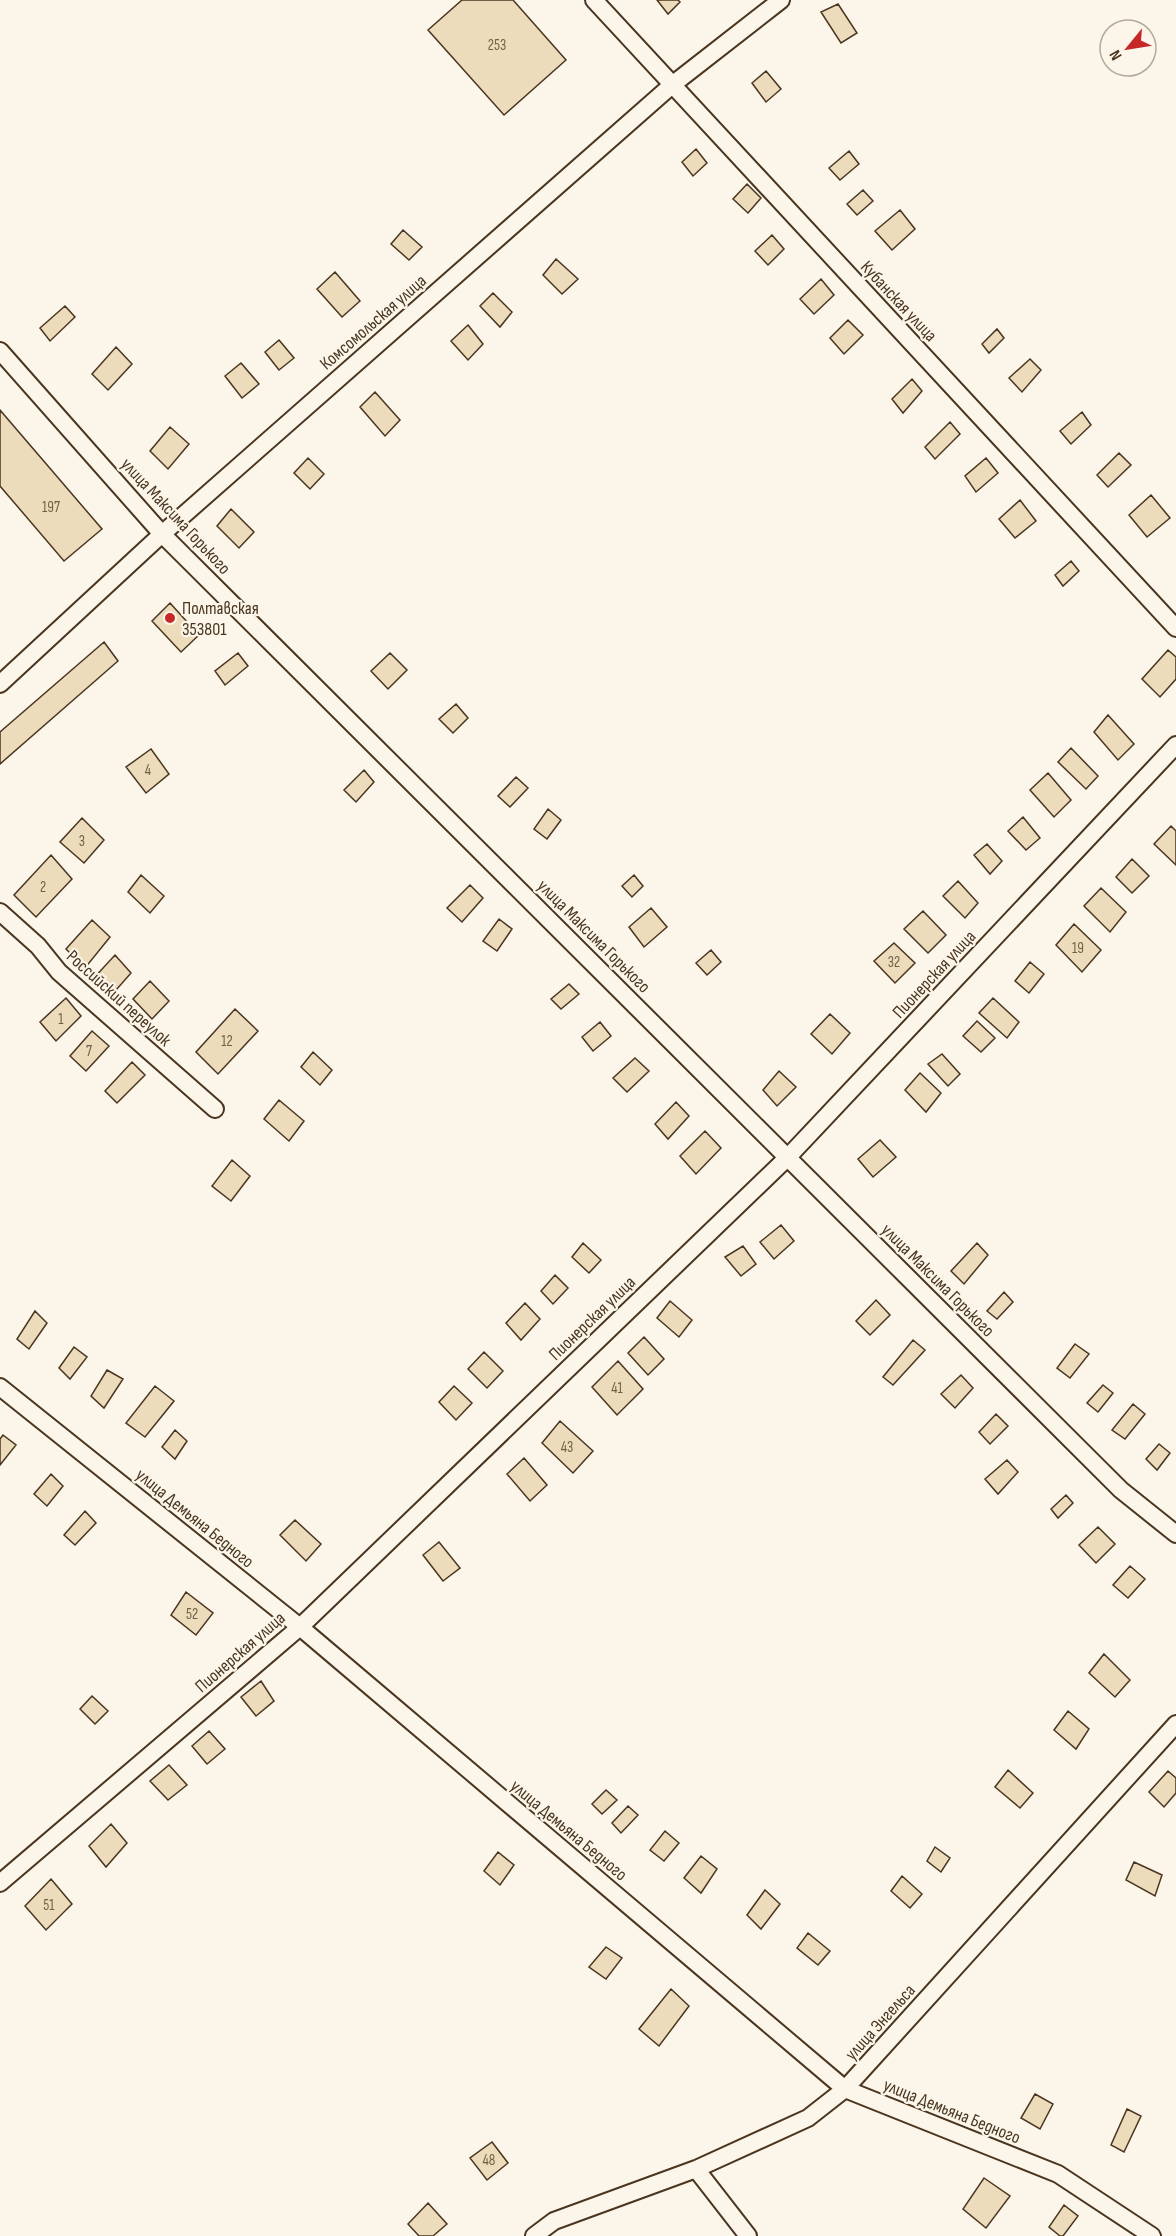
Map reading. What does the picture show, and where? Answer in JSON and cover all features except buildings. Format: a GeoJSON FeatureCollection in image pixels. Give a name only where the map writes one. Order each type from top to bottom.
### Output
{"type":"FeatureCollection","features":[{"type":"Feature","properties":{"kind":"street","name":"Кубанская улица"},"geometry":{"type":"LineString","coordinates":[[594,0],[1176,627]]}},
{"type":"Feature","properties":{"kind":"street","name":"Комсомольская улица"},"geometry":{"type":"LineString","coordinates":[[0,684],[162,534],[672,85],[781,0]]}},
{"type":"Feature","properties":{"kind":"street","name":"улица Максима Горького"},"geometry":{"type":"LineString","coordinates":[[0,351],[162,534],[1121,1490],[1176,1534]]}},
{"type":"Feature","properties":{"kind":"street","name":"Пионерская улица"},"geometry":{"type":"LineString","coordinates":[[0,1882],[300,1627],[788,1157],[1176,745]]}},
{"type":"Feature","properties":{"kind":"street","name":"Российский переулок"},"geometry":{"type":"LineString","coordinates":[[0,912],[38,946],[60,972],[215,1109]]}},
{"type":"Feature","properties":{"kind":"street","name":"улица Демьяна Бедного"},"geometry":{"type":"LineString","coordinates":[[0,1387],[300,1627],[845,2089],[1058,2174],[1152,2236]]}},
{"type":"Feature","properties":{"kind":"street","name":"улица Энгельса"},"geometry":{"type":"LineString","coordinates":[[534,2236],[554,2221],[696,2169],[808,2118],[845,2089],[1176,1724]]}},
{"type":"Feature","properties":{"kind":"street"},"geometry":{"type":"LineString","coordinates":[[696,2169],[748,2236]]}},
{"type":"Feature","properties":{"kind":"place","name":"Полтавская 353801"},"geometry":{"type":"Point","coordinates":[170,618]}}]}
